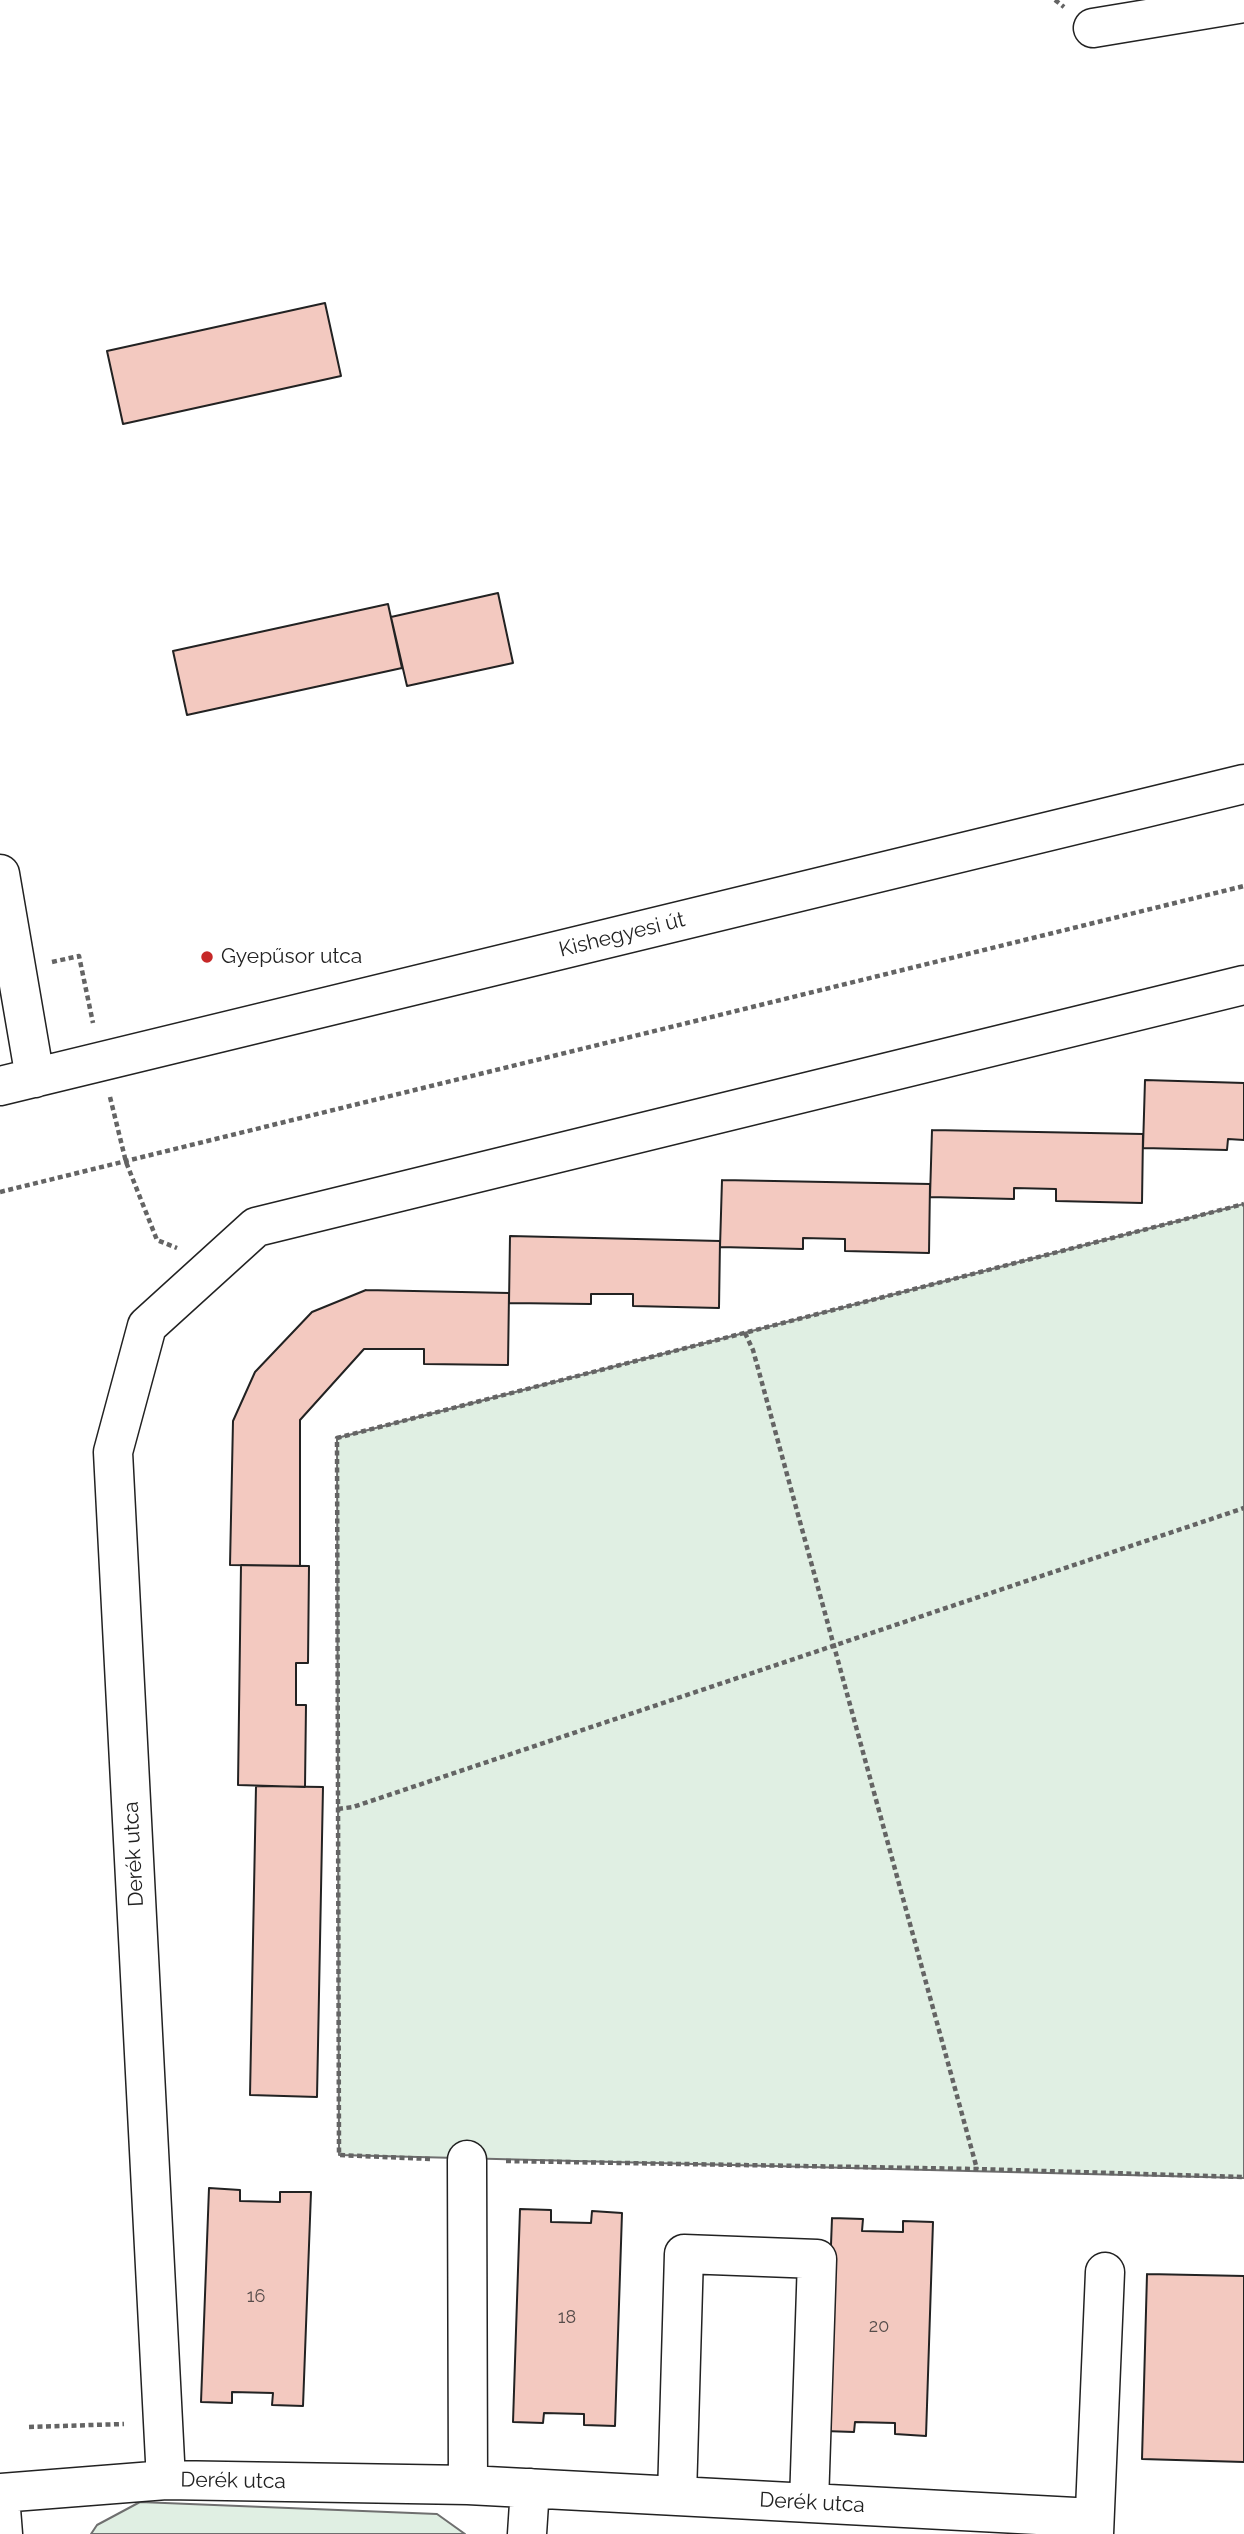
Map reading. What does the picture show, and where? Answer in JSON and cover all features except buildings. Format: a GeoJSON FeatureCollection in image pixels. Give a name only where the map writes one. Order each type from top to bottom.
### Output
{"type":"FeatureCollection","features":[{"type":"Feature","properties":{"kind":"street"},"geometry":{"type":"LineString","coordinates":[[1093,28],[1244,3]]}},
{"type":"Feature","properties":{"kind":"street","name":"Kishegyesi út"},"geometry":{"type":"LineString","coordinates":[[18,1082],[1244,784]]}},
{"type":"Feature","properties":{"kind":"street"},"geometry":{"type":"LineString","coordinates":[[0,874],[18,1082]]}},
{"type":"Feature","properties":{"kind":"street"},"geometry":{"type":"LineString","coordinates":[[218,1262],[256,1227],[1244,985]]}},
{"type":"Feature","properties":{"kind":"street","name":"Derék utca"},"geometry":{"type":"LineString","coordinates":[[166,2480],[113,1452],[147,1326],[218,1262]]}},
{"type":"Feature","properties":{"kind":"street"},"geometry":{"type":"LineString","coordinates":[[467,2160],[468,2485]]}},
{"type":"Feature","properties":{"kind":"street"},"geometry":{"type":"LineString","coordinates":[[677,2496],[684,2254],[817,2259],[809,2503]]}},
{"type":"Feature","properties":{"kind":"street","name":"Derék utca"},"geometry":{"type":"LineString","coordinates":[[3,2534],[0,2495],[166,2480],[530,2488],[809,2503],[1094,2526],[1105,2272]]}},
{"type":"Feature","properties":{"kind":"street"},"geometry":{"type":"LineString","coordinates":[[527,2534],[530,2488]]}},
{"type":"Feature","properties":{"kind":"path"},"geometry":{"type":"LineString","coordinates":[[0,1192],[1244,886]]}},
{"type":"Feature","properties":{"kind":"path"},"geometry":{"type":"LineString","coordinates":[[126,1162],[157,1240],[218,1262]]}},
{"type":"Feature","properties":{"kind":"path"},"geometry":{"type":"LineString","coordinates":[[1244,1204],[337,1438],[339,2155],[1244,2177]]}},
{"type":"Feature","properties":{"kind":"path"},"geometry":{"type":"LineString","coordinates":[[745,1333],[753,1350],[977,2169]]}},
{"type":"Feature","properties":{"kind":"path"},"geometry":{"type":"LineString","coordinates":[[338,1809],[353,1807],[1244,1508]]}},
{"type":"Feature","properties":{"kind":"path"},"geometry":{"type":"LineString","coordinates":[[29,2427],[164,2423]]}},
{"type":"Feature","properties":{"kind":"green space"},"geometry":{"type":"Polygon","coordinates":[[[1244,1204],[1244,2178],[339,2155],[337,1438],[1244,1204]]]}},
{"type":"Feature","properties":{"kind":"green space"},"geometry":{"type":"Polygon","coordinates":[[[140,2502],[437,2514],[465,2534],[91,2534],[97,2525],[140,2502]]]}},
{"type":"Feature","properties":{"kind":"place","name":"Gyepűsor utca"},"geometry":{"type":"Point","coordinates":[207,957]}}]}
